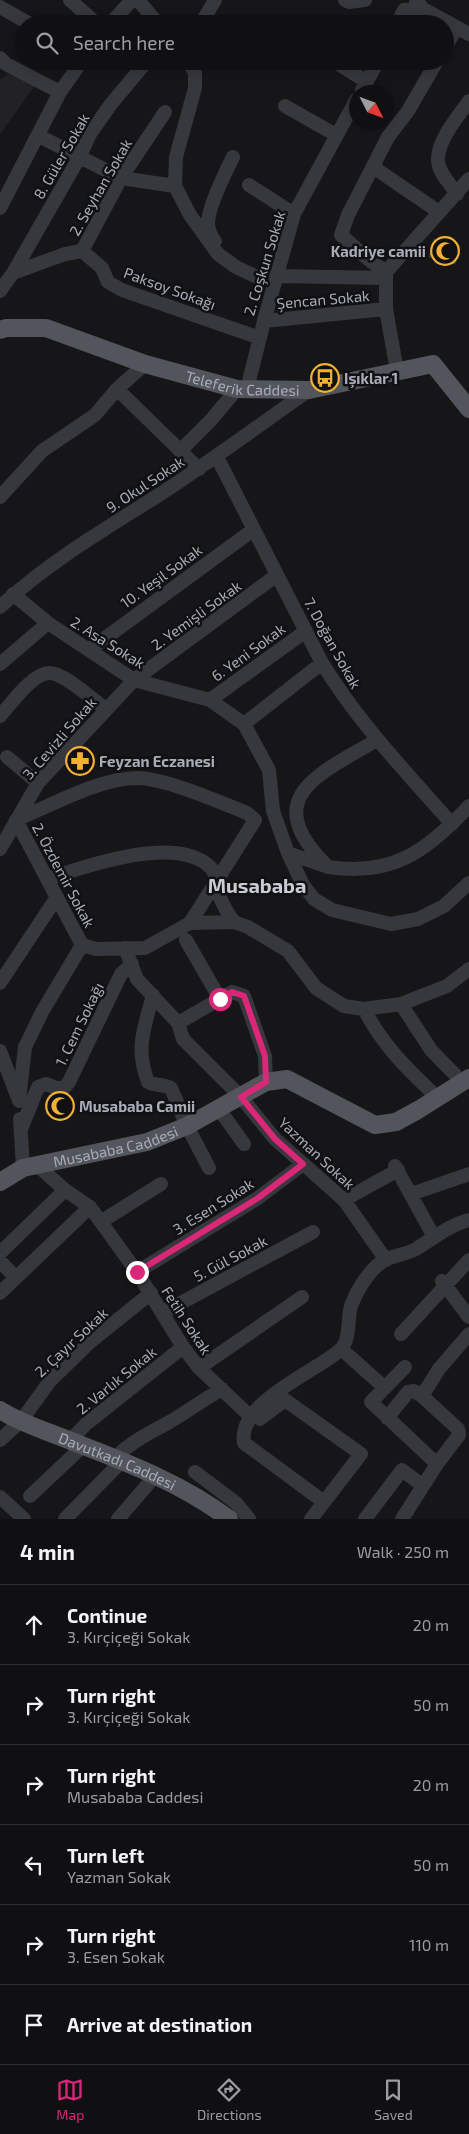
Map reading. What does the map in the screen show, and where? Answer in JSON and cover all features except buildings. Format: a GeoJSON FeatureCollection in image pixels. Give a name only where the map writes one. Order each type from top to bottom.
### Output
{"type":"FeatureCollection","features":[{"type":"Feature","properties":{"kind":"main road","name":"Teleferik Caddesi"},"geometry":{"type":"LineString","coordinates":[[0,330],[6,328],[46,328],[145,364],[242,389],[309,390],[433,364],[469,409]]}},
{"type":"Feature","properties":{"kind":"main road","name":"Musababa Caddesi"},"geometry":{"type":"LineString","coordinates":[[0,1182],[30,1167],[147,1142],[187,1126],[266,1082],[287,1078],[375,1125],[396,1122],[466,1081]]}},
{"type":"Feature","properties":{"kind":"main road","name":"Davutkadı Caddesi"},"geometry":{"type":"LineString","coordinates":[[0,1410],[21,1421],[119,1460],[191,1493],[229,1519]]}},
{"type":"Feature","properties":{"kind":"street"},"geometry":{"type":"LineString","coordinates":[[70,0],[87,15]]}},
{"type":"Feature","properties":{"kind":"street"},"geometry":{"type":"LineString","coordinates":[[207,15],[215,0]]}},
{"type":"Feature","properties":{"kind":"street"},"geometry":{"type":"LineString","coordinates":[[345,0],[348,2],[365,0]]}},
{"type":"Feature","properties":{"kind":"street"},"geometry":{"type":"LineString","coordinates":[[121,15],[139,1],[151,15]]}},
{"type":"Feature","properties":{"kind":"street"},"geometry":{"type":"LineString","coordinates":[[402,15],[404,10],[419,4],[437,15]]}},
{"type":"Feature","properties":{"kind":"street"},"geometry":{"type":"LineString","coordinates":[[0,7],[15,16]]}},
{"type":"Feature","properties":{"kind":"street"},"geometry":{"type":"LineString","coordinates":[[2,64],[60,92]]}},
{"type":"Feature","properties":{"kind":"street"},"geometry":{"type":"LineString","coordinates":[[0,208],[39,136],[60,92],[76,70]]}},
{"type":"Feature","properties":{"kind":"street","name":"8. Güler Sokak"},"geometry":{"type":"LineString","coordinates":[[13,273],[79,158],[90,134],[111,104],[140,70]]}},
{"type":"Feature","properties":{"kind":"street"},"geometry":{"type":"LineString","coordinates":[[193,70],[195,88],[176,157],[175,186],[190,215],[218,254],[236,267],[270,279],[386,275]]}},
{"type":"Feature","properties":{"kind":"street"},"geometry":{"type":"LineString","coordinates":[[344,70],[361,85]]}},
{"type":"Feature","properties":{"kind":"street"},"geometry":{"type":"LineString","coordinates":[[366,85],[373,70]]}},
{"type":"Feature","properties":{"kind":"street"},"geometry":{"type":"LineString","coordinates":[[386,275],[341,235],[348,215],[388,137],[408,110],[432,70]]}},
{"type":"Feature","properties":{"kind":"street"},"geometry":{"type":"LineString","coordinates":[[457,194],[444,177],[438,160],[443,140],[469,101]]}},
{"type":"Feature","properties":{"kind":"street"},"geometry":{"type":"LineString","coordinates":[[285,106],[336,135]]}},
{"type":"Feature","properties":{"kind":"street","name":"2. Seyhan Sokak"},"geometry":{"type":"LineString","coordinates":[[13,273],[64,254],[82,251],[120,178],[165,112]]}},
{"type":"Feature","properties":{"kind":"street","name":"2. Coşkun Sokak"},"geometry":{"type":"LineString","coordinates":[[242,389],[260,338],[270,279],[294,214],[349,112]]}},
{"type":"Feature","properties":{"kind":"street"},"geometry":{"type":"LineString","coordinates":[[39,136],[120,178],[175,186]]}},
{"type":"Feature","properties":{"kind":"street"},"geometry":{"type":"LineString","coordinates":[[233,157],[217,191],[208,224],[211,237],[220,248],[270,279]]}},
{"type":"Feature","properties":{"kind":"street"},"geometry":{"type":"LineString","coordinates":[[373,167],[439,212]]}},
{"type":"Feature","properties":{"kind":"street"},"geometry":{"type":"LineString","coordinates":[[397,371],[386,309],[386,275],[469,179]]}},
{"type":"Feature","properties":{"kind":"street"},"geometry":{"type":"LineString","coordinates":[[248,185],[294,214]]}},
{"type":"Feature","properties":{"kind":"street","name":"Paksoy Sokağı"},"geometry":{"type":"LineString","coordinates":[[82,251],[102,268],[108,282],[122,290],[260,338]]}},
{"type":"Feature","properties":{"kind":"street"},"geometry":{"type":"LineString","coordinates":[[0,291],[13,273]]}},
{"type":"Feature","properties":{"kind":"street","name":"Şencan Sokak"},"geometry":{"type":"LineString","coordinates":[[264,321],[386,309]]}},
{"type":"Feature","properties":{"kind":"street"},"geometry":{"type":"LineString","coordinates":[[0,497],[42,451],[95,415],[118,389],[145,364]]}},
{"type":"Feature","properties":{"kind":"street"},"geometry":{"type":"LineString","coordinates":[[118,389],[198,469]]}},
{"type":"Feature","properties":{"kind":"street"},"geometry":{"type":"LineString","coordinates":[[180,451],[242,389]]}},
{"type":"Feature","properties":{"kind":"street","name":"9. Okul Sokak"},"geometry":{"type":"LineString","coordinates":[[0,606],[82,545],[217,457],[309,390]]}},
{"type":"Feature","properties":{"kind":"street","name":"7. Doğan Sokak"},"geometry":{"type":"LineString","coordinates":[[217,457],[322,663],[340,694],[377,740],[452,824]]}},
{"type":"Feature","properties":{"kind":"street","name":"10. Yeşil Sokak"},"geometry":{"type":"LineString","coordinates":[[89,650],[253,530]]}},
{"type":"Feature","properties":{"kind":"street","name":"2. Yemişli Sokak"},"geometry":{"type":"LineString","coordinates":[[134,680],[277,575]]}},
{"type":"Feature","properties":{"kind":"street","name":"2. Asa Sokak"},"geometry":{"type":"LineString","coordinates":[[14,594],[48,623],[134,680],[210,700],[244,724],[269,770],[273,811],[288,853],[303,885],[314,899],[332,910],[391,924],[418,919],[444,906],[469,883]]}},
{"type":"Feature","properties":{"kind":"street"},"geometry":{"type":"LineString","coordinates":[[0,664],[48,623]]}},
{"type":"Feature","properties":{"kind":"street","name":"6. Yeni Sokak"},"geometry":{"type":"LineString","coordinates":[[210,700],[306,631]]}},
{"type":"Feature","properties":{"kind":"street"},"geometry":{"type":"LineString","coordinates":[[244,724],[322,663]]}},
{"type":"Feature","properties":{"kind":"street"},"geometry":{"type":"LineString","coordinates":[[0,716],[28,684],[38,676],[50,673],[60,676],[106,709]]}},
{"type":"Feature","properties":{"kind":"street","name":"3. Cevizli Sokak"},"geometry":{"type":"LineString","coordinates":[[0,849],[38,783],[87,733],[106,709],[134,680]]}},
{"type":"Feature","properties":{"kind":"street"},"geometry":{"type":"LineString","coordinates":[[328,867],[316,856],[303,838],[296,819],[298,799],[306,786],[334,765],[377,740]]}},
{"type":"Feature","properties":{"kind":"street"},"geometry":{"type":"LineString","coordinates":[[7,757],[38,783]]}},
{"type":"Feature","properties":{"kind":"street"},"geometry":{"type":"LineString","coordinates":[[16,820],[103,783],[138,778],[170,785],[247,813],[256,820],[190,923]]}},
{"type":"Feature","properties":{"kind":"street"},"geometry":{"type":"LineString","coordinates":[[288,853],[328,867],[349,870],[378,868],[400,861],[427,845],[452,824],[469,806]]}},
{"type":"Feature","properties":{"kind":"street","name":"2. Özdemir Sokak"},"geometry":{"type":"LineString","coordinates":[[16,820],[82,945]]}},
{"type":"Feature","properties":{"kind":"street"},"geometry":{"type":"LineString","coordinates":[[47,879],[90,864],[125,856],[169,853],[199,859],[212,868],[225,909],[234,922]]}},
{"type":"Feature","properties":{"kind":"street"},"geometry":{"type":"LineString","coordinates":[[0,983],[57,898]]}},
{"type":"Feature","properties":{"kind":"street"},"geometry":{"type":"LineString","coordinates":[[30,1167],[20,1129],[19,1101],[26,1047],[42,1012],[82,945],[96,949],[145,948],[190,923],[234,922],[248,927],[288,951],[316,988],[344,1006],[364,1009],[401,1004],[446,986],[469,969]]}},
{"type":"Feature","properties":{"kind":"street"},"geometry":{"type":"LineString","coordinates":[[186,940],[220,999]]}},
{"type":"Feature","properties":{"kind":"street","name":"Yazman Sokak"},"geometry":{"type":"LineString","coordinates":[[125,948],[137,979],[178,1023],[183,1038],[241,1097],[275,1139],[344,1200],[386,1260]]}},
{"type":"Feature","properties":{"kind":"street","name":"1. Cem Sokağı"},"geometry":{"type":"LineString","coordinates":[[20,1129],[38,1087],[46,1084],[56,1088],[64,1088],[69,1082],[121,974],[132,964]]}},
{"type":"Feature","properties":{"kind":"street"},"geometry":{"type":"LineString","coordinates":[[178,1023],[232,992],[244,996],[265,1056],[266,1082]]}},
{"type":"Feature","properties":{"kind":"street"},"geometry":{"type":"LineString","coordinates":[[153,995],[140,1044],[144,1071],[148,1082],[155,1085],[164,1084],[171,1088],[187,1126],[209,1168]]}},
{"type":"Feature","properties":{"kind":"street"},"geometry":{"type":"LineString","coordinates":[[401,1004],[431,1050],[466,1081]]}},
{"type":"Feature","properties":{"kind":"street"},"geometry":{"type":"LineString","coordinates":[[364,1009],[376,1032],[394,1056],[438,1098]]}},
{"type":"Feature","properties":{"kind":"street"},"geometry":{"type":"LineString","coordinates":[[0,1051],[19,1101]]}},
{"type":"Feature","properties":{"kind":"street"},"geometry":{"type":"LineString","coordinates":[[219,1109],[244,1144]]}},
{"type":"Feature","properties":{"kind":"street","name":"3. Esen Sokak"},"geometry":{"type":"LineString","coordinates":[[137,1272],[258,1198],[303,1164]]}},
{"type":"Feature","properties":{"kind":"street","name":"Fetih Sokak"},"geometry":{"type":"LineString","coordinates":[[30,1167],[90,1207],[137,1272],[183,1347],[199,1368],[251,1417]]}},
{"type":"Feature","properties":{"kind":"street"},"geometry":{"type":"LineString","coordinates":[[344,1200],[397,1168],[434,1237]]}},
{"type":"Feature","properties":{"kind":"street"},"geometry":{"type":"LineString","coordinates":[[411,1194],[469,1174]]}},
{"type":"Feature","properties":{"kind":"street"},"geometry":{"type":"LineString","coordinates":[[102,1222],[161,1184]]}},
{"type":"Feature","properties":{"kind":"street"},"geometry":{"type":"LineString","coordinates":[[0,1253],[64,1190]]}},
{"type":"Feature","properties":{"kind":"street"},"geometry":{"type":"LineString","coordinates":[[0,1293],[90,1207]]}},
{"type":"Feature","properties":{"kind":"street"},"geometry":{"type":"LineString","coordinates":[[324,1502],[244,1442],[242,1433],[251,1417],[275,1392],[342,1349],[347,1335],[350,1309],[357,1293],[372,1272],[386,1260],[414,1250],[456,1224],[469,1220]]}},
{"type":"Feature","properties":{"kind":"street","name":"5. Gül Sokak"},"geometry":{"type":"LineString","coordinates":[[162,1313],[313,1232]]}},
{"type":"Feature","properties":{"kind":"street"},"geometry":{"type":"LineString","coordinates":[[401,1334],[443,1283],[469,1260]]}},
{"type":"Feature","properties":{"kind":"street"},"geometry":{"type":"LineString","coordinates":[[0,1261],[16,1278]]}},
{"type":"Feature","properties":{"kind":"street"},"geometry":{"type":"LineString","coordinates":[[443,1283],[469,1318]]}},
{"type":"Feature","properties":{"kind":"street","name":"2. Çayır Sokak"},"geometry":{"type":"LineString","coordinates":[[0,1440],[21,1421],[50,1381],[90,1342],[150,1293]]}},
{"type":"Feature","properties":{"kind":"street"},"geometry":{"type":"LineString","coordinates":[[199,1368],[302,1297]]}},
{"type":"Feature","properties":{"kind":"street"},"geometry":{"type":"LineString","coordinates":[[422,1396],[438,1369],[469,1334]]}},
{"type":"Feature","properties":{"kind":"street","name":"2. Varlık Sokak"},"geometry":{"type":"LineString","coordinates":[[30,1496],[77,1443],[86,1424],[183,1347]]}},
{"type":"Feature","properties":{"kind":"street"},"geometry":{"type":"LineString","coordinates":[[348,1355],[385,1388]]}},
{"type":"Feature","properties":{"kind":"street"},"geometry":{"type":"LineString","coordinates":[[405,1367],[371,1402],[386,1418],[438,1464]]}},
{"type":"Feature","properties":{"kind":"street"},"geometry":{"type":"LineString","coordinates":[[65,1519],[119,1460],[126,1448],[144,1434],[165,1424],[222,1389]]}},
{"type":"Feature","properties":{"kind":"street"},"geometry":{"type":"LineString","coordinates":[[386,1418],[408,1392],[414,1391],[458,1429],[460,1435],[438,1464],[402,1519]]}},
{"type":"Feature","properties":{"kind":"street"},"geometry":{"type":"LineString","coordinates":[[242,1433],[285,1400],[361,1454],[311,1519]]}},
{"type":"Feature","properties":{"kind":"street"},"geometry":{"type":"LineString","coordinates":[[365,1519],[402,1470],[423,1486]]}},
{"type":"Feature","properties":{"kind":"street"},"geometry":{"type":"LineString","coordinates":[[196,1472],[236,1503],[249,1519]]}},
{"type":"Feature","properties":{"kind":"street"},"geometry":{"type":"LineString","coordinates":[[118,1519],[155,1476]]}},
{"type":"Feature","properties":{"kind":"street"},"geometry":{"type":"LineString","coordinates":[[0,1497],[24,1519]]}},
{"type":"Feature","properties":{"kind":"shaded area"},"geometry":{"type":"Polygon","coordinates":[[[8,74],[35,85],[0,134],[0,80],[8,74]]]}},
{"type":"Feature","properties":{"kind":"place","name":"Kadriye camii"},"geometry":{"type":"Point","coordinates":[445,251]}},
{"type":"Feature","properties":{"kind":"place","name":"Işıklar 1"},"geometry":{"type":"Point","coordinates":[325,378]}},
{"type":"Feature","properties":{"kind":"place","name":"Feyzan Eczanesi"},"geometry":{"type":"Point","coordinates":[80,761]}},
{"type":"Feature","properties":{"kind":"place","name":"Musababa Camii"},"geometry":{"type":"Point","coordinates":[60,1106]}},
{"type":"Feature","properties":{"kind":"district","name":"Musababa"},"geometry":{"type":"Point","coordinates":[257,885]}},
{"type":"Feature","properties":{"kind":"route"},"geometry":{"type":"LineString","coordinates":[[137,1272],[258,1198],[303,1164],[275,1139],[241,1097],[266,1082],[265,1056],[244,996],[232,992],[220,999]]}}]}
